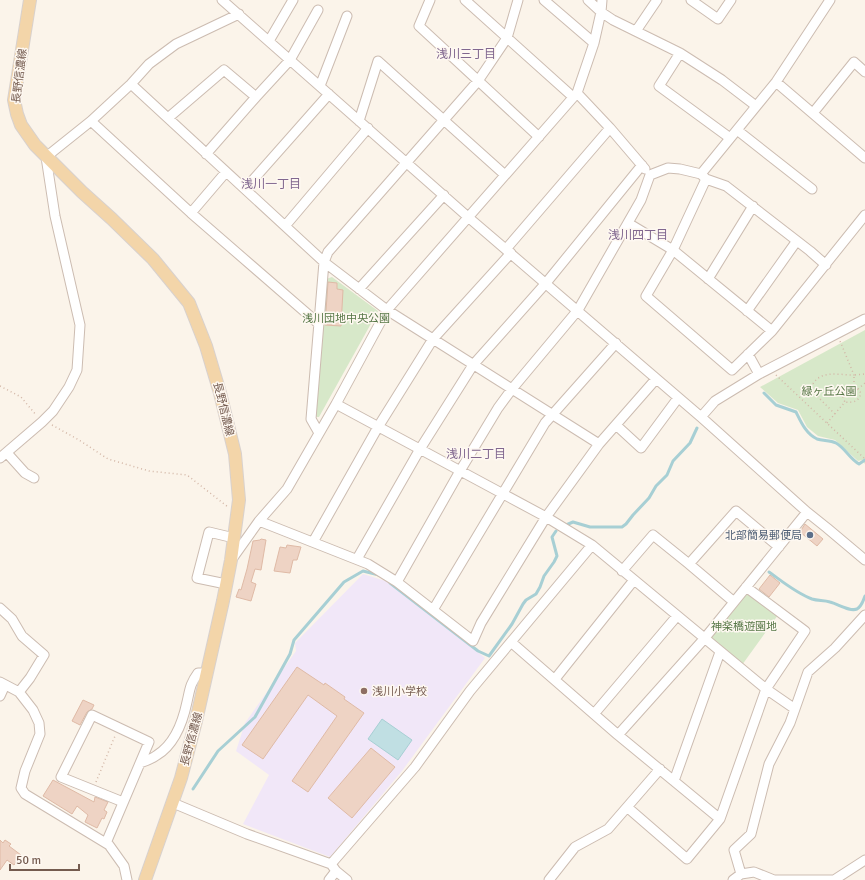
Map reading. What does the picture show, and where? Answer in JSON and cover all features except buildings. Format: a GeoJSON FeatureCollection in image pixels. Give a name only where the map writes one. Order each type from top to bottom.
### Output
{"type":"FeatureCollection","features":[{"type":"Feature","properties":{"kind":"main road","name":"長野信濃線"},"geometry":{"type":"LineString","coordinates":[[30,0],[14,100],[21,125],[35,145],[46,157],[82,192],[112,218],[153,260],[189,303],[206,346],[220,392],[235,454],[239,500],[231,560],[226,584],[196,721],[173,803],[145,880]]}},
{"type":"Feature","properties":{"kind":"street"},"geometry":{"type":"LineString","coordinates":[[222,0],[468,217],[616,343],[807,512],[865,560]]}},
{"type":"Feature","properties":{"kind":"street"},"geometry":{"type":"LineString","coordinates":[[268,41],[293,0]]}},
{"type":"Feature","properties":{"kind":"street"},"geometry":{"type":"LineString","coordinates":[[430,0],[419,26],[539,137]]}},
{"type":"Feature","properties":{"kind":"street"},"geometry":{"type":"LineString","coordinates":[[465,0],[575,95],[610,128],[650,175]]}},
{"type":"Feature","properties":{"kind":"street"},"geometry":{"type":"LineString","coordinates":[[319,433],[311,419],[324,262],[328,252],[478,81],[508,38],[518,0]]}},
{"type":"Feature","properties":{"kind":"street"},"geometry":{"type":"LineString","coordinates":[[544,0],[594,43]]}},
{"type":"Feature","properties":{"kind":"street"},"geometry":{"type":"LineString","coordinates":[[588,0],[601,12],[614,20],[680,53],[722,80],[756,106]]}},
{"type":"Feature","properties":{"kind":"street"},"geometry":{"type":"LineString","coordinates":[[231,560],[259,521],[287,489],[336,404],[387,310],[575,95],[594,43],[601,12],[602,0]]}},
{"type":"Feature","properties":{"kind":"street"},"geometry":{"type":"LineString","coordinates":[[636,31],[658,0]]}},
{"type":"Feature","properties":{"kind":"street"},"geometry":{"type":"LineString","coordinates":[[692,0],[718,19],[731,0]]}},
{"type":"Feature","properties":{"kind":"street"},"geometry":{"type":"LineString","coordinates":[[830,0],[776,82],[730,138],[704,176],[673,250],[646,296],[732,370],[772,331],[865,215]]}},
{"type":"Feature","properties":{"kind":"street"},"geometry":{"type":"LineString","coordinates":[[206,154],[290,60],[318,10]]}},
{"type":"Feature","properties":{"kind":"street"},"geometry":{"type":"LineString","coordinates":[[34,478],[25,473],[4,456],[53,411],[69,387],[76,370],[80,326],[55,216],[46,157],[91,121],[131,84],[149,64],[176,44],[239,14]]}},
{"type":"Feature","properties":{"kind":"street"},"geometry":{"type":"LineString","coordinates":[[320,86],[347,16]]}},
{"type":"Feature","properties":{"kind":"street"},"geometry":{"type":"LineString","coordinates":[[680,53],[659,86],[730,138]]}},
{"type":"Feature","properties":{"kind":"street"},"geometry":{"type":"LineString","coordinates":[[359,121],[378,61],[505,175]]}},
{"type":"Feature","properties":{"kind":"street"},"geometry":{"type":"LineString","coordinates":[[813,113],[854,62],[865,72]]}},
{"type":"Feature","properties":{"kind":"street"},"geometry":{"type":"LineString","coordinates":[[168,118],[224,70],[256,97]]}},
{"type":"Feature","properties":{"kind":"street"},"geometry":{"type":"LineString","coordinates":[[776,82],[865,158]]}},
{"type":"Feature","properties":{"kind":"street"},"geometry":{"type":"LineString","coordinates":[[131,84],[324,262],[359,289],[387,310],[599,444]]}},
{"type":"Feature","properties":{"kind":"street"},"geometry":{"type":"LineString","coordinates":[[245,189],[329,94]]}},
{"type":"Feature","properties":{"kind":"street"},"geometry":{"type":"LineString","coordinates":[[91,121],[191,213],[319,324]]}},
{"type":"Feature","properties":{"kind":"street"},"geometry":{"type":"LineString","coordinates":[[285,226],[368,128]]}},
{"type":"Feature","properties":{"kind":"street"},"geometry":{"type":"LineString","coordinates":[[313,542],[378,427],[433,339],[610,128]]}},
{"type":"Feature","properties":{"kind":"street"},"geometry":{"type":"LineString","coordinates":[[737,130],[812,189]]}},
{"type":"Feature","properties":{"kind":"street"},"geometry":{"type":"LineString","coordinates":[[357,559],[420,449],[473,365],[546,283],[642,165]]}},
{"type":"Feature","properties":{"kind":"street"},"geometry":{"type":"LineString","coordinates":[[397,582],[460,471],[498,408],[578,310],[641,200],[650,175],[668,168],[704,176],[726,186],[826,265]]}},
{"type":"Feature","properties":{"kind":"street"},"geometry":{"type":"LineString","coordinates":[[191,213],[226,172]]}},
{"type":"Feature","properties":{"kind":"street"},"geometry":{"type":"LineString","coordinates":[[359,289],[444,196]]}},
{"type":"Feature","properties":{"kind":"street"},"geometry":{"type":"LineString","coordinates":[[708,279],[752,206]]}},
{"type":"Feature","properties":{"kind":"street"},"geometry":{"type":"LineString","coordinates":[[628,223],[673,250],[772,331]]}},
{"type":"Feature","properties":{"kind":"street"},"geometry":{"type":"LineString","coordinates":[[747,311],[796,242]]}},
{"type":"Feature","properties":{"kind":"street"},"geometry":{"type":"LineString","coordinates":[[701,417],[716,400],[769,368],[865,319]]}},
{"type":"Feature","properties":{"kind":"street"},"geometry":{"type":"LineString","coordinates":[[433,610],[545,423],[616,343]]}},
{"type":"Feature","properties":{"kind":"street"},"geometry":{"type":"LineString","coordinates":[[748,354],[759,374]]}},
{"type":"Feature","properties":{"kind":"street"},"geometry":{"type":"LineString","coordinates":[[259,521],[368,564],[397,582],[473,641],[481,623],[546,517],[599,444],[656,379]]}},
{"type":"Feature","properties":{"kind":"street"},"geometry":{"type":"LineString","coordinates":[[616,425],[641,448],[678,398]]}},
{"type":"Feature","properties":{"kind":"street"},"geometry":{"type":"LineString","coordinates":[[336,404],[546,517],[592,546],[720,652],[794,709]]}},
{"type":"Feature","properties":{"kind":"street"},"geometry":{"type":"LineString","coordinates":[[689,564],[736,511],[779,547]]}},
{"type":"Feature","properties":{"kind":"street"},"geometry":{"type":"LineString","coordinates":[[618,735],[704,639],[807,512]]}},
{"type":"Feature","properties":{"kind":"street"},"geometry":{"type":"LineString","coordinates":[[226,584],[197,578],[209,532],[234,538]]}},
{"type":"Feature","properties":{"kind":"street"},"geometry":{"type":"LineString","coordinates":[[622,570],[652,535],[734,602]]}},
{"type":"Feature","properties":{"kind":"street"},"geometry":{"type":"LineString","coordinates":[[329,880],[333,867],[415,767],[470,692],[592,546]]}},
{"type":"Feature","properties":{"kind":"street"},"geometry":{"type":"LineString","coordinates":[[555,679],[634,580]]}},
{"type":"Feature","properties":{"kind":"street"},"geometry":{"type":"LineString","coordinates":[[627,807],[687,859],[720,819],[766,688],[805,631],[746,587]]}},
{"type":"Feature","properties":{"kind":"street"},"geometry":{"type":"LineString","coordinates":[[0,608],[12,618],[22,636],[44,655],[30,678],[19,692]]}},
{"type":"Feature","properties":{"kind":"street"},"geometry":{"type":"LineString","coordinates":[[741,874],[734,850],[751,834],[769,764],[790,723],[808,672],[835,648],[865,615]]}},
{"type":"Feature","properties":{"kind":"street"},"geometry":{"type":"LineString","coordinates":[[594,714],[676,616]]}},
{"type":"Feature","properties":{"kind":"street"},"geometry":{"type":"LineString","coordinates":[[511,642],[618,735],[720,819]]}},
{"type":"Feature","properties":{"kind":"street"},"geometry":{"type":"LineString","coordinates":[[674,781],[720,652]]}},
{"type":"Feature","properties":{"kind":"street"},"geometry":{"type":"LineString","coordinates":[[140,763],[157,756],[171,744],[187,704],[191,682],[198,673],[207,673]]}},
{"type":"Feature","properties":{"kind":"street"},"geometry":{"type":"LineString","coordinates":[[0,696],[3,683],[19,692],[33,710],[39,723],[40,734],[25,771],[21,788],[25,794],[106,844],[124,866],[127,880]]}},
{"type":"Feature","properties":{"kind":"street"},"geometry":{"type":"LineString","coordinates":[[106,844],[149,742],[92,715],[61,777],[123,802]]}},
{"type":"Feature","properties":{"kind":"street"},"geometry":{"type":"LineString","coordinates":[[549,880],[575,847],[608,829],[660,770]]}},
{"type":"Feature","properties":{"kind":"street"},"geometry":{"type":"LineString","coordinates":[[173,803],[247,834],[333,867],[347,880]]}},
{"type":"Feature","properties":{"kind":"street"},"geometry":{"type":"LineString","coordinates":[[733,880],[741,874],[754,872],[774,880],[834,880],[865,860]]}},
{"type":"Feature","properties":{"kind":"path"},"geometry":{"type":"LineString","coordinates":[[836,333],[854,375],[854,386]]}},
{"type":"Feature","properties":{"kind":"path"},"geometry":{"type":"LineString","coordinates":[[769,368],[865,458]]}},
{"type":"Feature","properties":{"kind":"path"},"geometry":{"type":"LineString","coordinates":[[835,414],[814,393],[811,388],[814,381],[819,376],[830,374],[865,374]]}},
{"type":"Feature","properties":{"kind":"path"},"geometry":{"type":"LineString","coordinates":[[858,389],[865,383]]}},
{"type":"Feature","properties":{"kind":"path"},"geometry":{"type":"LineString","coordinates":[[849,385],[858,389],[861,393],[857,401],[851,403],[845,402],[843,393],[849,385]]}},
{"type":"Feature","properties":{"kind":"path"},"geometry":{"type":"LineString","coordinates":[[0,386],[21,397],[42,422],[50,424],[79,440],[108,459],[149,471],[187,475],[237,514]]}},
{"type":"Feature","properties":{"kind":"path"},"geometry":{"type":"LineString","coordinates":[[827,423],[845,402]]}},
{"type":"Feature","properties":{"kind":"path"},"geometry":{"type":"LineString","coordinates":[[93,790],[119,727]]}},
{"type":"Feature","properties":{"kind":"shaded area","name":"浅川小学校"},"geometry":{"type":"Polygon","coordinates":[[[363,574],[392,583],[485,658],[402,771],[330,857],[243,824],[269,775],[236,751],[245,723],[296,651],[295,643],[363,574]]]}},
{"type":"Feature","properties":{"kind":"green space","name":"浅川団地中央公園"},"geometry":{"type":"Polygon","coordinates":[[[332,277],[378,311],[319,417],[317,417],[314,414],[326,279],[332,277]]]}},
{"type":"Feature","properties":{"kind":"green space","name":"緑ヶ丘公園"},"geometry":{"type":"Polygon","coordinates":[[[865,330],[865,464],[862,460],[858,461],[835,440],[818,436],[807,427],[798,410],[778,403],[760,387],[865,330]]]}},
{"type":"Feature","properties":{"kind":"green space","name":"神楽橋遊園地"},"geometry":{"type":"Polygon","coordinates":[[[745,590],[778,615],[742,665],[707,638],[745,590]]]}},
{"type":"Feature","properties":{"kind":"water"},"geometry":{"type":"Polygon","coordinates":[[[382,719],[412,740],[398,760],[368,739],[382,719]]]}},
{"type":"Feature","properties":{"kind":"waterway"},"geometry":{"type":"LineString","coordinates":[[764,393],[776,405],[796,412],[804,427],[813,437],[819,440],[836,443],[859,464],[865,460]]}},
{"type":"Feature","properties":{"kind":"waterway"},"geometry":{"type":"LineString","coordinates":[[566,525],[573,522],[590,527],[622,527],[649,498],[656,486],[667,475],[673,461],[690,443],[697,428]]}},
{"type":"Feature","properties":{"kind":"waterway"},"geometry":{"type":"LineString","coordinates":[[390,583],[478,651],[489,656],[512,624],[526,600],[536,594],[544,576],[554,562],[557,556],[552,537],[556,531]]}},
{"type":"Feature","properties":{"kind":"waterway"},"geometry":{"type":"LineString","coordinates":[[193,789],[218,751],[255,717],[290,654],[294,640],[344,582],[363,571],[379,575]]}},
{"type":"Feature","properties":{"kind":"waterway"},"geometry":{"type":"LineString","coordinates":[[769,572],[806,597],[814,600],[830,602],[847,609],[854,610],[859,608],[865,596]]}},
{"type":"Feature","properties":{"kind":"place","name":"北部簡易郵便局"},"geometry":{"type":"Point","coordinates":[810,535]}},
{"type":"Feature","properties":{"kind":"place","name":"浅川小学校"},"geometry":{"type":"Point","coordinates":[364,691]}},
{"type":"Feature","properties":{"kind":"district","name":"浅川三丁目"},"geometry":{"type":"Point","coordinates":[466,54]}},
{"type":"Feature","properties":{"kind":"district","name":"浅川一丁目"},"geometry":{"type":"Point","coordinates":[271,184]}},
{"type":"Feature","properties":{"kind":"district","name":"浅川四丁目"},"geometry":{"type":"Point","coordinates":[638,235]}},
{"type":"Feature","properties":{"kind":"district","name":"浅川二丁目"},"geometry":{"type":"Point","coordinates":[476,454]}}]}
